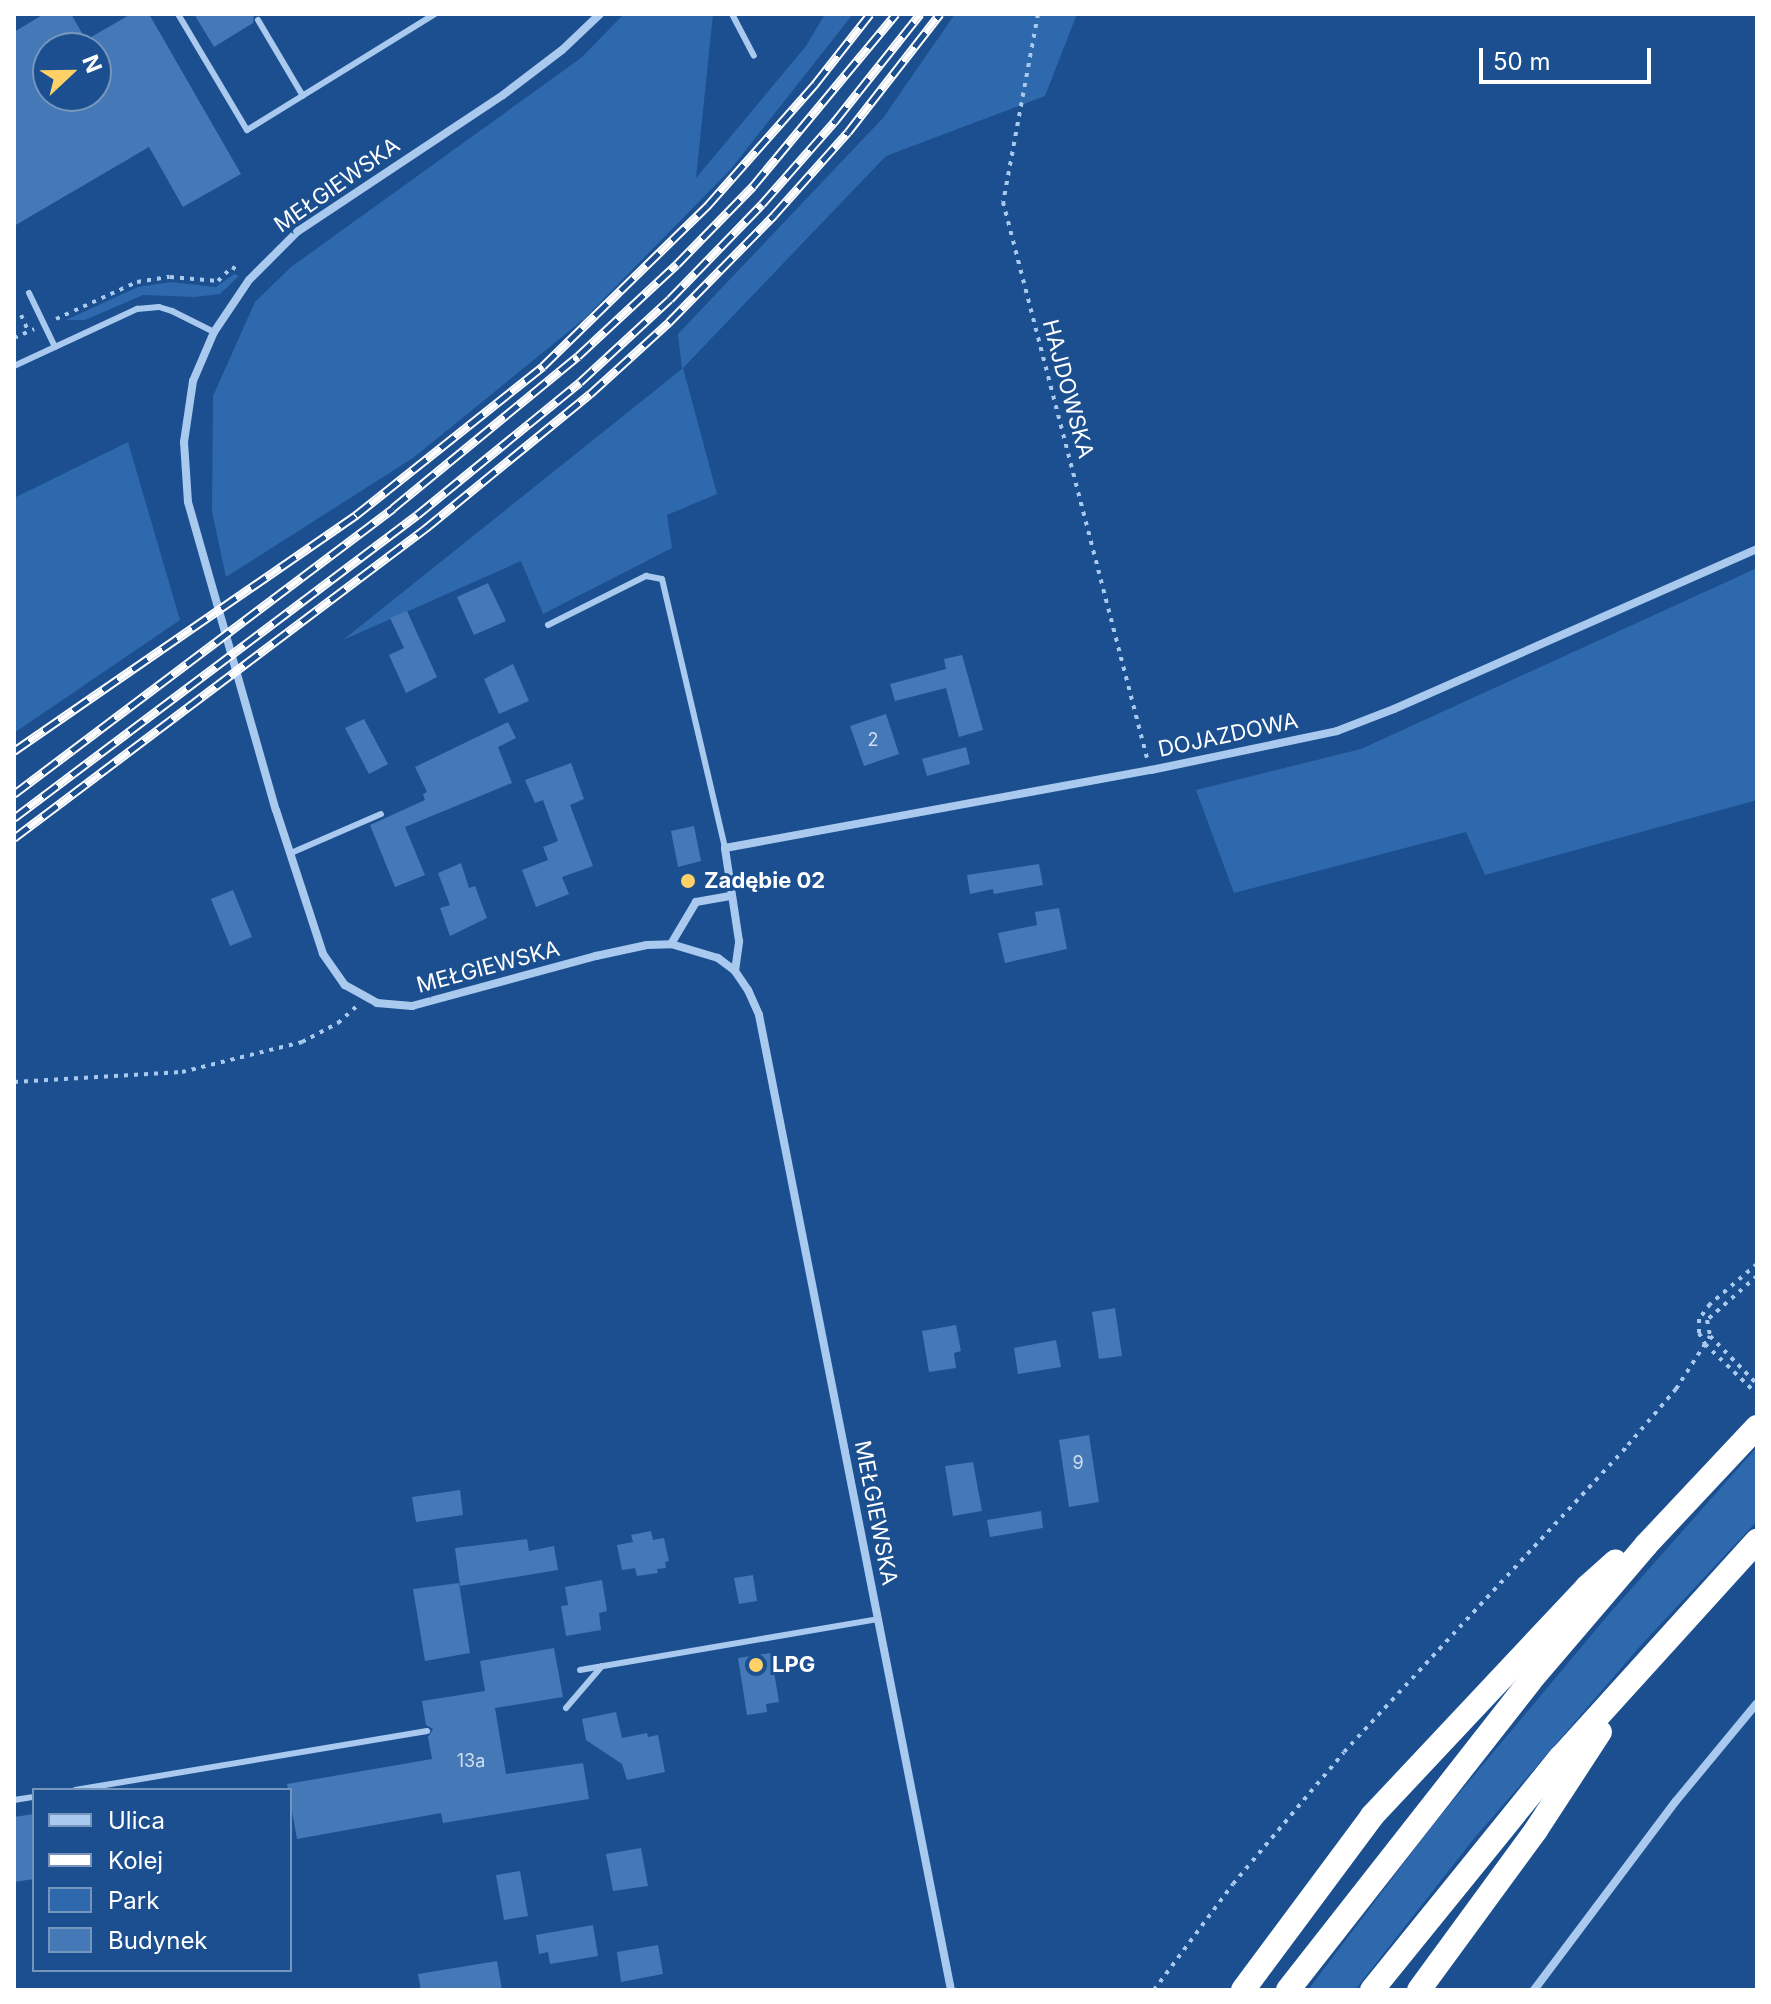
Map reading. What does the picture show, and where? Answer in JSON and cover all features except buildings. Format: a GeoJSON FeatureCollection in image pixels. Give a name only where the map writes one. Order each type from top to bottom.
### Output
{"type":"FeatureCollection","features":[{"type":"Feature","properties":{"kind":"highway"},"geometry":{"type":"LineString","coordinates":[[1288,1990],[1530,1681],[1706,1480],[1757,1427]]}},
{"type":"Feature","properties":{"kind":"highway"},"geometry":{"type":"LineString","coordinates":[[1243,1990],[1372,1816],[1587,1587],[1706,1480]]}},
{"type":"Feature","properties":{"kind":"highway"},"geometry":{"type":"LineString","coordinates":[[1372,1990],[1491,1842],[1642,1666],[1757,1541]]}},
{"type":"Feature","properties":{"kind":"highway"},"geometry":{"type":"LineString","coordinates":[[1419,1990],[1536,1830],[1642,1666]]}},
{"type":"Feature","properties":{"kind":"street","name":"MEŁGIEWSKA"},"geometry":{"type":"LineString","coordinates":[[600,14],[562,50],[503,95],[298,231],[249,280],[214,332],[193,381],[184,422],[188,502],[217,611],[291,853],[323,954],[334,974],[363,998],[393,1007],[412,1006],[596,956],[647,945],[671,944],[718,958],[735,971],[759,1015],[951,1990]]}},
{"type":"Feature","properties":{"kind":"street","name":"DOJAZDOWA"},"geometry":{"type":"LineString","coordinates":[[725,848],[1151,770],[1337,731],[1394,709],[1757,549]]}},
{"type":"Feature","properties":{"kind":"street"},"geometry":{"type":"LineString","coordinates":[[725,848],[739,941],[735,971]]}},
{"type":"Feature","properties":{"kind":"street"},"geometry":{"type":"LineString","coordinates":[[671,944],[696,902],[731,896]]}},
{"type":"Feature","properties":{"kind":"street"},"geometry":{"type":"LineString","coordinates":[[1534,1990],[1676,1801],[1757,1703]]}},
{"type":"Feature","properties":{"kind":"lane"},"geometry":{"type":"LineString","coordinates":[[178,14],[247,130],[435,14]]}},
{"type":"Feature","properties":{"kind":"lane"},"geometry":{"type":"LineString","coordinates":[[732,14],[754,56]]}},
{"type":"Feature","properties":{"kind":"lane"},"geometry":{"type":"LineString","coordinates":[[258,20],[303,96]]}},
{"type":"Feature","properties":{"kind":"lane"},"geometry":{"type":"LineString","coordinates":[[29,293],[55,347]]}},
{"type":"Feature","properties":{"kind":"lane"},"geometry":{"type":"LineString","coordinates":[[14,366],[137,309],[148,307],[172,311],[214,332]]}},
{"type":"Feature","properties":{"kind":"lane"},"geometry":{"type":"LineString","coordinates":[[548,625],[646,576],[662,579],[725,848]]}},
{"type":"Feature","properties":{"kind":"lane"},"geometry":{"type":"LineString","coordinates":[[291,853],[381,814]]}},
{"type":"Feature","properties":{"kind":"lane"},"geometry":{"type":"LineString","coordinates":[[580,1670],[878,1619]]}},
{"type":"Feature","properties":{"kind":"lane"},"geometry":{"type":"LineString","coordinates":[[566,1708],[602,1666]]}},
{"type":"Feature","properties":{"kind":"lane"},"geometry":{"type":"LineString","coordinates":[[87,1788],[427,1731]]}},
{"type":"Feature","properties":{"kind":"path","name":"HAJDOWSKA"},"geometry":{"type":"LineString","coordinates":[[1038,14],[1003,202],[1151,770]]}},
{"type":"Feature","properties":{"kind":"path"},"geometry":{"type":"LineString","coordinates":[[44,325],[137,282],[170,277],[218,281],[232,267],[239,271]]}},
{"type":"Feature","properties":{"kind":"path"},"geometry":{"type":"LineString","coordinates":[[21,315],[28,332]]}},
{"type":"Feature","properties":{"kind":"path"},"geometry":{"type":"LineString","coordinates":[[14,1082],[182,1072],[302,1042],[338,1023],[363,998]]}},
{"type":"Feature","properties":{"kind":"path"},"geometry":{"type":"LineString","coordinates":[[1757,1264],[1710,1304],[1699,1319],[1699,1333],[1705,1344],[1757,1394]]}},
{"type":"Feature","properties":{"kind":"path"},"geometry":{"type":"LineString","coordinates":[[1757,1276],[1707,1320],[1710,1336],[1757,1384]]}},
{"type":"Feature","properties":{"kind":"path"},"geometry":{"type":"LineString","coordinates":[[1154,1990],[1233,1884],[1344,1752],[1628,1445],[1676,1389],[1710,1336]]}},
{"type":"Feature","properties":{"kind":"green space"},"geometry":{"type":"Polygon","coordinates":[[[624,14],[713,14],[696,178],[806,46],[825,14],[853,14],[730,170],[584,319],[413,458],[226,577],[212,512],[213,396],[255,302],[291,267],[581,58],[624,14]]]}},
{"type":"Feature","properties":{"kind":"green space"},"geometry":{"type":"Polygon","coordinates":[[[955,14],[1077,14],[1045,96],[886,156],[683,368],[717,494],[667,515],[672,548],[543,614],[521,561],[343,640],[682,369],[678,334],[883,118],[955,14]]]}},
{"type":"Feature","properties":{"kind":"green space"},"geometry":{"type":"Polygon","coordinates":[[[234,274],[239,276],[220,294],[195,297],[143,295],[85,320],[66,320],[138,287],[171,282],[216,287],[234,274]]]}},
{"type":"Feature","properties":{"kind":"green space"},"geometry":{"type":"Polygon","coordinates":[[[128,442],[180,620],[14,733],[14,498],[128,442]]]}},
{"type":"Feature","properties":{"kind":"green space"},"geometry":{"type":"Polygon","coordinates":[[[1757,568],[1757,800],[1485,875],[1466,832],[1234,893],[1196,790],[1361,749],[1757,568]]]}},
{"type":"Feature","properties":{"kind":"green space"},"geometry":{"type":"Polygon","coordinates":[[[1757,1447],[1757,1521],[1642,1644],[1472,1841],[1355,1990],[1308,1990],[1434,1823],[1609,1614],[1757,1447]]]}},
{"type":"Feature","properties":{"kind":"railway"},"geometry":{"type":"LineString","coordinates":[[14,751],[356,515],[543,366],[708,205],[815,84],[870,14]]}},
{"type":"Feature","properties":{"kind":"railway"},"geometry":{"type":"LineString","coordinates":[[14,794],[393,508],[578,356],[677,264],[753,186],[896,14]]}},
{"type":"Feature","properties":{"kind":"railway"},"geometry":{"type":"LineString","coordinates":[[14,818],[417,515],[580,382],[670,299],[762,204],[835,121],[920,14]]}},
{"type":"Feature","properties":{"kind":"railway"},"geometry":{"type":"LineString","coordinates":[[14,838],[426,528],[590,394],[669,322],[774,215],[848,132],[940,14]]}},
{"type":"Feature","properties":{"kind":"place","name":"Zadębie 02"},"geometry":{"type":"Point","coordinates":[688,881]}},
{"type":"Feature","properties":{"kind":"place","name":"LPG"},"geometry":{"type":"Point","coordinates":[756,1665]}}]}
